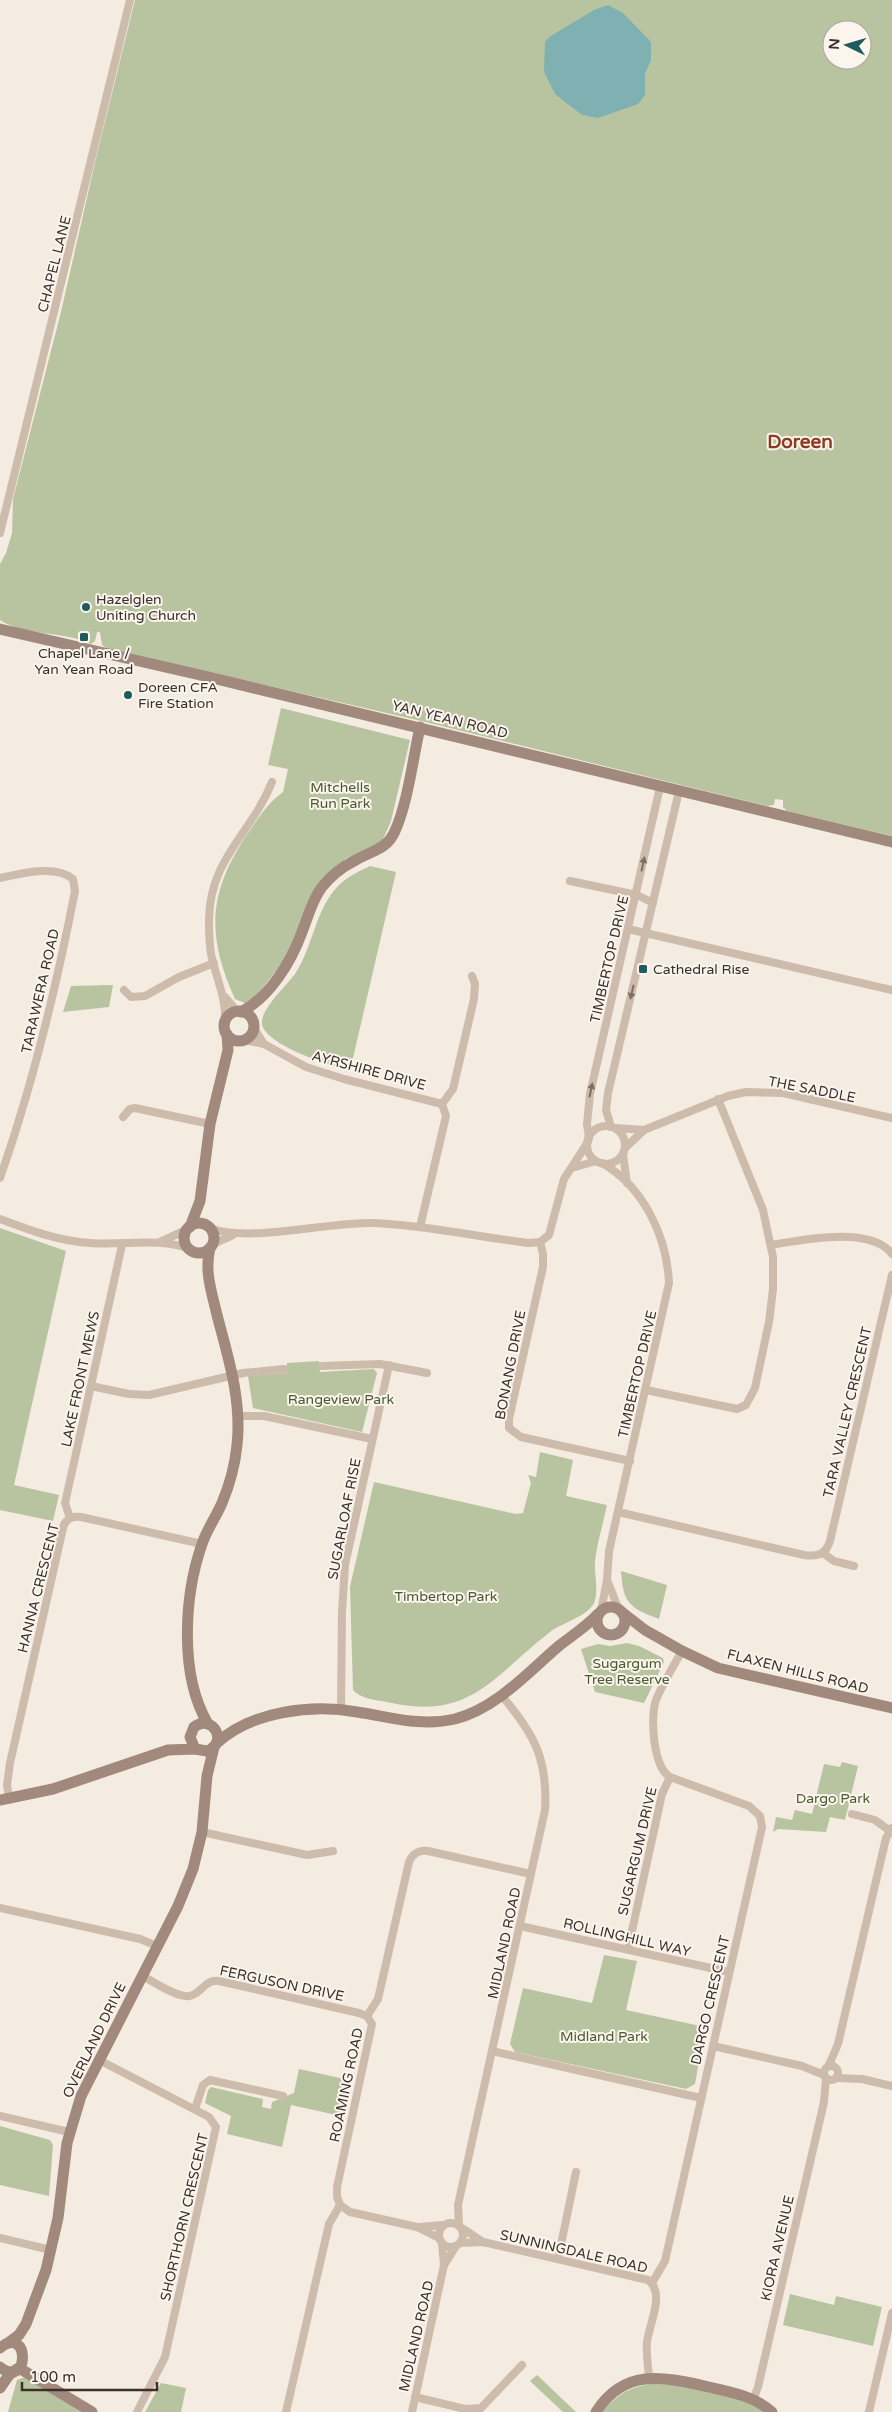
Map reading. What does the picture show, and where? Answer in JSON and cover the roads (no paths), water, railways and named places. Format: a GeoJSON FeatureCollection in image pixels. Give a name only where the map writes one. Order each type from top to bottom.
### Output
{"type":"FeatureCollection","features":[{"type":"Feature","properties":{"kind":"street","name":"CHAPEL LANE"},"geometry":{"type":"LineString","coordinates":[[0,533],[130,0]]}},
{"type":"Feature","properties":{"kind":"street","name":"YAN YEAN ROAD"},"geometry":{"type":"LineString","coordinates":[[0,629],[420,727],[892,842]]}},
{"type":"Feature","properties":{"kind":"street"},"geometry":{"type":"LineString","coordinates":[[258,1000],[254,1026],[249,1037],[243,1040],[233,1040],[226,1029],[229,1016],[258,1000],[281,972],[292,954],[314,900],[322,888],[342,868],[380,849],[390,840],[400,815],[420,727]]}},
{"type":"Feature","properties":{"kind":"street"},"geometry":{"type":"LineString","coordinates":[[208,1274],[184,1237],[200,1201],[210,1124],[228,1050],[224,996],[214,963],[209,918],[216,878],[225,858],[265,798],[272,782]]}},
{"type":"Feature","properties":{"kind":"street","name":"TIMBERTOP DRIVE"},"geometry":{"type":"LineString","coordinates":[[588,1140],[590,1094],[637,895],[660,787]]}},
{"type":"Feature","properties":{"kind":"street"},"geometry":{"type":"LineString","coordinates":[[570,1170],[599,1162],[614,1162],[624,1151],[623,1136],[612,1127],[606,1116],[606,1102],[679,791]]}},
{"type":"Feature","properties":{"kind":"street","name":"TARAWERA ROAD"},"geometry":{"type":"LineString","coordinates":[[0,878],[29,873],[62,873],[72,879],[75,891],[58,980],[42,1041],[0,1178]]}},
{"type":"Feature","properties":{"kind":"street"},"geometry":{"type":"LineString","coordinates":[[570,881],[637,895],[653,903]]}},
{"type":"Feature","properties":{"kind":"street"},"geometry":{"type":"LineString","coordinates":[[628,929],[892,990]]}},
{"type":"Feature","properties":{"kind":"street"},"geometry":{"type":"LineString","coordinates":[[124,990],[131,997],[142,997],[179,977],[214,963]]}},
{"type":"Feature","properties":{"kind":"street"},"geometry":{"type":"LineString","coordinates":[[420,1227],[446,1116],[442,1104],[453,1089],[472,1008],[475,992],[472,976]]}},
{"type":"Feature","properties":{"kind":"street"},"geometry":{"type":"LineString","coordinates":[[224,996],[230,1005],[239,1012],[249,1015],[254,1026]]}},
{"type":"Feature","properties":{"kind":"street","name":"AYRSHIRE DRIVE"},"geometry":{"type":"LineString","coordinates":[[254,1026],[264,1044]]}},
{"type":"Feature","properties":{"kind":"street"},"geometry":{"type":"LineString","coordinates":[[226,1063],[243,1040]]}},
{"type":"Feature","properties":{"kind":"street","name":"AYRSHIRE DRIVE"},"geometry":{"type":"LineString","coordinates":[[243,1040],[264,1044],[286,1058],[323,1074],[442,1104]]}},
{"type":"Feature","properties":{"kind":"street","name":"THE SADDLE"},"geometry":{"type":"LineString","coordinates":[[624,1151],[644,1130],[718,1099],[746,1092],[773,1092],[892,1118]]}},
{"type":"Feature","properties":{"kind":"street"},"geometry":{"type":"LineString","coordinates":[[646,1390],[729,1409],[742,1408],[746,1405],[755,1388],[772,1306],[774,1275],[771,1245],[758,1194],[718,1099]]}},
{"type":"Feature","properties":{"kind":"street"},"geometry":{"type":"LineString","coordinates":[[122,1117],[130,1109],[135,1108],[210,1124]]}},
{"type":"Feature","properties":{"kind":"street"},"geometry":{"type":"LineString","coordinates":[[160,1242],[198,1223],[235,1234],[364,1224],[420,1227],[516,1242],[540,1242],[549,1235],[561,1187],[588,1140],[595,1130],[612,1127]]}},
{"type":"Feature","properties":{"kind":"street","name":"THE SADDLE"},"geometry":{"type":"LineString","coordinates":[[612,1127],[644,1130]]}},
{"type":"Feature","properties":{"kind":"street"},"geometry":{"type":"LineString","coordinates":[[588,1140],[589,1153],[599,1162]]}},
{"type":"Feature","properties":{"kind":"street","name":"TIMBERTOP DRIVE"},"geometry":{"type":"LineString","coordinates":[[624,1151],[627,1183]]}},
{"type":"Feature","properties":{"kind":"street","name":"TIMBERTOP DRIVE"},"geometry":{"type":"LineString","coordinates":[[599,1162],[613,1169],[627,1183],[654,1221],[663,1241],[668,1261],[669,1284],[609,1551],[608,1580],[600,1613]]}},
{"type":"Feature","properties":{"kind":"street"},"geometry":{"type":"LineString","coordinates":[[200,1201],[209,1227],[212,1246],[208,1274],[232,1375],[239,1416],[235,1464],[222,1502],[202,1544],[189,1607],[189,1662],[196,1698],[217,1733],[216,1745]]}},
{"type":"Feature","properties":{"kind":"street"},"geometry":{"type":"LineString","coordinates":[[0,1219],[61,1240],[122,1245],[160,1242],[202,1253],[235,1234]]}},
{"type":"Feature","properties":{"kind":"street"},"geometry":{"type":"LineString","coordinates":[[771,1245],[842,1236],[881,1244],[892,1253]]}},
{"type":"Feature","properties":{"kind":"street","name":"BONANG DRIVE"},"geometry":{"type":"LineString","coordinates":[[540,1242],[543,1254],[543,1267],[509,1419],[509,1428],[521,1436],[630,1461]]}},
{"type":"Feature","properties":{"kind":"street","name":"LAKE FRONT MEWS"},"geometry":{"type":"LineString","coordinates":[[70,1518],[65,1503],[122,1245]]}},
{"type":"Feature","properties":{"kind":"street","name":"TARA VALLEY CRESCENT"},"geometry":{"type":"LineString","coordinates":[[823,1553],[830,1541],[892,1276]]}},
{"type":"Feature","properties":{"kind":"street"},"geometry":{"type":"LineString","coordinates":[[322,1366],[388,1365],[427,1373]]}},
{"type":"Feature","properties":{"kind":"street","name":"SUGARLOAF RISE"},"geometry":{"type":"LineString","coordinates":[[341,1710],[342,1612],[345,1565],[388,1365]]}},
{"type":"Feature","properties":{"kind":"street"},"geometry":{"type":"LineString","coordinates":[[91,1386],[129,1394],[150,1395],[232,1375],[284,1369]]}},
{"type":"Feature","properties":{"kind":"street"},"geometry":{"type":"LineString","coordinates":[[239,1416],[264,1416],[372,1440]]}},
{"type":"Feature","properties":{"kind":"street"},"geometry":{"type":"LineString","coordinates":[[618,1512],[804,1555],[817,1556],[823,1553],[834,1561],[854,1566]]}},
{"type":"Feature","properties":{"kind":"street","name":"HANNA CRESCENT"},"geometry":{"type":"LineString","coordinates":[[4,1799],[10,1763],[62,1528],[70,1518],[81,1517],[202,1544]]}},
{"type":"Feature","properties":{"kind":"street","name":"TIMBERTOP DRIVE"},"geometry":{"type":"LineString","coordinates":[[608,1580],[621,1611]]}},
{"type":"Feature","properties":{"kind":"street"},"geometry":{"type":"LineString","coordinates":[[168,1750],[201,1724],[237,1727],[285,1713],[341,1710],[405,1721],[442,1721],[468,1714],[501,1695],[600,1613],[612,1607],[621,1611],[625,1621],[620,1632]]}},
{"type":"Feature","properties":{"kind":"street","name":"FLAXEN HILLS ROAD"},"geometry":{"type":"LineString","coordinates":[[621,1611],[645,1630],[682,1651],[735,1673],[892,1708]]}},
{"type":"Feature","properties":{"kind":"street"},"geometry":{"type":"LineString","coordinates":[[600,1613],[597,1622],[602,1632]]}},
{"type":"Feature","properties":{"kind":"street"},"geometry":{"type":"LineString","coordinates":[[571,1636],[602,1632],[613,1635],[620,1632],[645,1630]]}},
{"type":"Feature","properties":{"kind":"street","name":"SUGARGUM DRIVE"},"geometry":{"type":"LineString","coordinates":[[628,1949],[662,1794],[670,1777],[663,1771],[656,1755],[654,1708],[682,1651]]}},
{"type":"Feature","properties":{"kind":"street","name":"MIDLAND ROAD"},"geometry":{"type":"LineString","coordinates":[[460,2226],[458,2205],[545,1810],[545,1777],[542,1762],[530,1731],[501,1695]]}},
{"type":"Feature","properties":{"kind":"street"},"geometry":{"type":"LineString","coordinates":[[196,1698],[190,1742],[197,1749]]}},
{"type":"Feature","properties":{"kind":"street"},"geometry":{"type":"LineString","coordinates":[[4,1799],[53,1788],[168,1750],[197,1749],[207,1751],[237,1727]]}},
{"type":"Feature","properties":{"kind":"street","name":"OVERLAND DRIVE"},"geometry":{"type":"LineString","coordinates":[[18,2369],[23,2361],[26,2324],[51,2250],[69,2132],[81,2096],[98,2060],[187,1885],[202,1832],[207,1776],[216,1745]]}},
{"type":"Feature","properties":{"kind":"street","name":"OVERLAND DRIVE"},"geometry":{"type":"LineString","coordinates":[[197,1749],[204,1762],[207,1776]]}},
{"type":"Feature","properties":{"kind":"street","name":"DARGO CRESCENT"},"geometry":{"type":"LineString","coordinates":[[652,2283],[665,2261],[762,1821],[756,1811],[750,1806],[670,1777]]}},
{"type":"Feature","properties":{"kind":"street"},"geometry":{"type":"LineString","coordinates":[[832,2067],[886,1838],[891,1830],[875,1820],[852,1814]]}},
{"type":"Feature","properties":{"kind":"street"},"geometry":{"type":"LineString","coordinates":[[202,1832],[307,1855],[333,1851]]}},
{"type":"Feature","properties":{"kind":"street","name":"ROAMING ROAD"},"geometry":{"type":"LineString","coordinates":[[340,2205],[337,2197],[337,2187],[372,2027],[367,2016],[378,1998],[409,1862],[413,1855],[418,1852],[428,1851],[532,1874]]}},
{"type":"Feature","properties":{"kind":"street"},"geometry":{"type":"LineString","coordinates":[[0,1908],[140,1939],[157,1946]]}},
{"type":"Feature","properties":{"kind":"street","name":"ROLLINGHILL WAY"},"geometry":{"type":"LineString","coordinates":[[520,1926],[729,1972]]}},
{"type":"Feature","properties":{"kind":"street","name":"FERGUSON DRIVE"},"geometry":{"type":"LineString","coordinates":[[142,1976],[182,1996],[195,1994],[208,1982],[220,1981],[359,2012],[367,2016]]}},
{"type":"Feature","properties":{"kind":"street"},"geometry":{"type":"LineString","coordinates":[[713,2046],[802,2066],[830,2078],[862,2079]]}},
{"type":"Feature","properties":{"kind":"street"},"geometry":{"type":"LineString","coordinates":[[492,2051],[701,2098]]}},
{"type":"Feature","properties":{"kind":"street","name":"SHORTHORN CRESCENT"},"geometry":{"type":"LineString","coordinates":[[98,2060],[195,2109],[213,2120],[216,2130],[165,2357],[137,2412]]}},
{"type":"Feature","properties":{"kind":"street"},"geometry":{"type":"LineString","coordinates":[[802,2066],[832,2067],[862,2079],[892,2086]]}},
{"type":"Feature","properties":{"kind":"street"},"geometry":{"type":"LineString","coordinates":[[830,2078],[824,2070],[832,2067]]}},
{"type":"Feature","properties":{"kind":"street"},"geometry":{"type":"LineString","coordinates":[[830,2078],[838,2074],[832,2067]]}},
{"type":"Feature","properties":{"kind":"street","name":"KIORA AVENUE"},"geometry":{"type":"LineString","coordinates":[[753,2400],[763,2367],[830,2078]]}},
{"type":"Feature","properties":{"kind":"street"},"geometry":{"type":"LineString","coordinates":[[195,2109],[203,2085],[210,2080],[283,2096]]}},
{"type":"Feature","properties":{"kind":"street"},"geometry":{"type":"LineString","coordinates":[[0,2116],[69,2132]]}},
{"type":"Feature","properties":{"kind":"street"},"geometry":{"type":"LineString","coordinates":[[558,2258],[576,2172]]}},
{"type":"Feature","properties":{"kind":"street"},"geometry":{"type":"LineString","coordinates":[[286,2412],[329,2224],[340,2205],[356,2214],[417,2227],[445,2224],[460,2226],[463,2236],[458,2245],[449,2247],[417,2227]]}},
{"type":"Feature","properties":{"kind":"street","name":"MIDLAND ROAD"},"geometry":{"type":"LineString","coordinates":[[445,2224],[458,2205]]}},
{"type":"Feature","properties":{"kind":"street"},"geometry":{"type":"LineString","coordinates":[[441,2241],[439,2231],[445,2224]]}},
{"type":"Feature","properties":{"kind":"street","name":"SUNNINGDALE ROAD"},"geometry":{"type":"LineString","coordinates":[[460,2226],[483,2242]]}},
{"type":"Feature","properties":{"kind":"street"},"geometry":{"type":"LineString","coordinates":[[0,2238],[51,2250]]}},
{"type":"Feature","properties":{"kind":"street","name":"MIDLAND ROAD"},"geometry":{"type":"LineString","coordinates":[[412,2412],[444,2265],[441,2241]]}},
{"type":"Feature","properties":{"kind":"street","name":"SUNNINGDALE ROAD"},"geometry":{"type":"LineString","coordinates":[[458,2245],[483,2242],[638,2276],[652,2283],[657,2294],[647,2342],[649,2377]]}},
{"type":"Feature","properties":{"kind":"street","name":"MIDLAND ROAD"},"geometry":{"type":"LineString","coordinates":[[444,2265],[458,2245]]}},
{"type":"Feature","properties":{"kind":"street"},"geometry":{"type":"LineString","coordinates":[[869,2412],[892,2313]]}},
{"type":"Feature","properties":{"kind":"street","name":"OVERLAND DRIVE"},"geometry":{"type":"LineString","coordinates":[[4,2344],[13,2341],[26,2324]]}},
{"type":"Feature","properties":{"kind":"street"},"geometry":{"type":"LineString","coordinates":[[4,2344],[16,2345],[23,2352],[37,2378]]}},
{"type":"Feature","properties":{"kind":"street"},"geometry":{"type":"LineString","coordinates":[[415,2398],[465,2409],[481,2408],[522,2365]]}},
{"type":"Feature","properties":{"kind":"street"},"geometry":{"type":"LineString","coordinates":[[0,2367],[8,2371],[18,2369],[37,2378],[92,2412]]}},
{"type":"Feature","properties":{"kind":"street"},"geometry":{"type":"LineString","coordinates":[[0,2388],[9,2375],[18,2369]]}},
{"type":"Feature","properties":{"kind":"street"},"geometry":{"type":"LineString","coordinates":[[596,2412],[606,2398],[622,2386],[649,2377],[669,2378],[753,2400],[772,2412]]}},
{"type":"Feature","properties":{"kind":"water"},"geometry":{"type":"Polygon","coordinates":[[[608,5],[623,13],[651,42],[651,60],[645,74],[645,95],[638,104],[598,118],[582,115],[555,94],[544,72],[545,42],[549,37],[594,10],[608,5]]]}},
{"type":"Feature","properties":{"kind":"place","name":"Hazelglen Uniting Church"},"geometry":{"type":"Point","coordinates":[86,607]}},
{"type":"Feature","properties":{"kind":"place","name":"Chapel Lane / Yan Yean Road"},"geometry":{"type":"Point","coordinates":[84,637]}},
{"type":"Feature","properties":{"kind":"place","name":"Doreen CFA Fire Station"},"geometry":{"type":"Point","coordinates":[128,695]}},
{"type":"Feature","properties":{"kind":"place","name":"Cathedral Rise"},"geometry":{"type":"Point","coordinates":[643,969]}},
{"type":"Feature","properties":{"kind":"district","name":"Doreen"},"geometry":{"type":"Point","coordinates":[800,441]}},
{"type":"Feature","properties":{"kind":"park label","name":"Mitchells Run Park"},"geometry":{"type":"Point","coordinates":[340,796]}},
{"type":"Feature","properties":{"kind":"park label","name":"Rangeview Park"},"geometry":{"type":"Point","coordinates":[341,1399]}},
{"type":"Feature","properties":{"kind":"park label","name":"Timbertop Park"},"geometry":{"type":"Point","coordinates":[446,1596]}},
{"type":"Feature","properties":{"kind":"park label","name":"Sugargum Tree Reserve"},"geometry":{"type":"Point","coordinates":[627,1672]}},
{"type":"Feature","properties":{"kind":"park label","name":"Dargo Park"},"geometry":{"type":"Point","coordinates":[833,1798]}},
{"type":"Feature","properties":{"kind":"park label","name":"Midland Park"},"geometry":{"type":"Point","coordinates":[604,2036]}}]}
